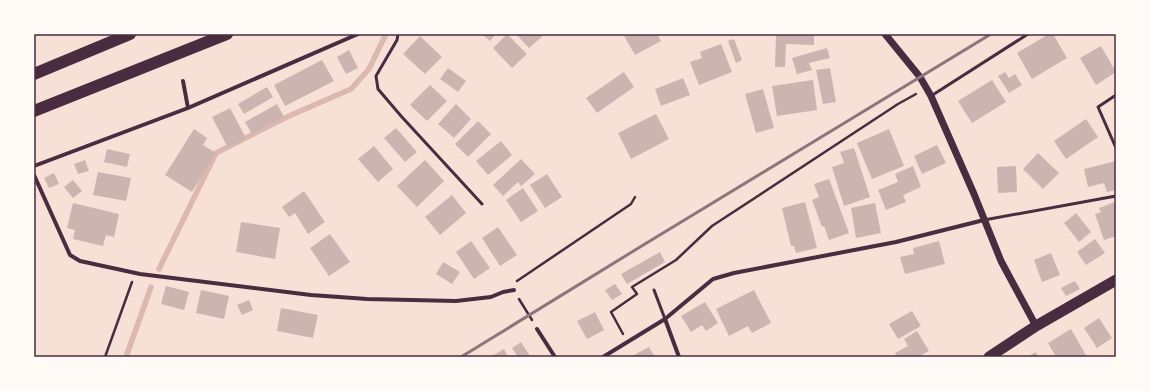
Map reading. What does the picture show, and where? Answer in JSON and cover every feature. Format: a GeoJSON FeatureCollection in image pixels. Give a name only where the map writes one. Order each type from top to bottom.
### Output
{"type":"FeatureCollection","features":[{"type":"Feature","properties":{"kind":"highway"},"geometry":{"type":"LineString","coordinates":[[34,74],[130,34]]}},
{"type":"Feature","properties":{"kind":"highway"},"geometry":{"type":"LineString","coordinates":[[34,111],[228,34]]}},
{"type":"Feature","properties":{"kind":"highway"},"geometry":{"type":"LineString","coordinates":[[989,357],[1036,326],[1116,280]]}},
{"type":"Feature","properties":{"kind":"street"},"geometry":{"type":"LineString","coordinates":[[34,166],[188,108],[358,34]]}},
{"type":"Feature","properties":{"kind":"street"},"geometry":{"type":"LineString","coordinates":[[885,34],[927,88],[1001,261],[1036,326]]}},
{"type":"Feature","properties":{"kind":"street"},"geometry":{"type":"LineString","coordinates":[[183,81],[188,108]]}},
{"type":"Feature","properties":{"kind":"street"},"geometry":{"type":"LineString","coordinates":[[34,175],[70,255],[80,261],[140,274],[311,295],[367,299],[456,301],[491,297],[503,292],[514,290]]}},
{"type":"Feature","properties":{"kind":"street"},"geometry":{"type":"LineString","coordinates":[[603,357],[665,319],[712,279],[734,273],[896,242],[984,220]]}},
{"type":"Feature","properties":{"kind":"street"},"geometry":{"type":"LineString","coordinates":[[665,319],[679,357]]}},
{"type":"Feature","properties":{"kind":"street"},"geometry":{"type":"LineString","coordinates":[[537,329],[555,357]]}},
{"type":"Feature","properties":{"kind":"lane"},"geometry":{"type":"LineString","coordinates":[[398,34],[397,40],[376,76],[378,89],[482,204]]}},
{"type":"Feature","properties":{"kind":"lane"},"geometry":{"type":"LineString","coordinates":[[931,96],[1028,34]]}},
{"type":"Feature","properties":{"kind":"lane"},"geometry":{"type":"LineString","coordinates":[[1116,95],[1098,107],[1116,148]]}},
{"type":"Feature","properties":{"kind":"lane"},"geometry":{"type":"LineString","coordinates":[[984,220],[1116,196]]}},
{"type":"Feature","properties":{"kind":"lane"},"geometry":{"type":"LineString","coordinates":[[654,290],[665,319]]}},
{"type":"Feature","properties":{"kind":"path"},"geometry":{"type":"LineString","coordinates":[[627,342],[611,312],[637,294],[632,287],[676,260],[712,226],[744,204],[898,104],[927,88]]}},
{"type":"Feature","properties":{"kind":"path"},"geometry":{"type":"LineString","coordinates":[[537,329],[512,284],[631,204],[635,197]]}},
{"type":"Feature","properties":{"kind":"path"},"geometry":{"type":"LineString","coordinates":[[646,273],[648,277]]}},
{"type":"Feature","properties":{"kind":"path"},"geometry":{"type":"LineString","coordinates":[[105,357],[132,283],[140,274]]}},
{"type":"Feature","properties":{"kind":"building"},"geometry":{"type":"Polygon","coordinates":[[[482,34],[496,34],[490,41],[482,34]]]}},
{"type":"Feature","properties":{"kind":"building"},"geometry":{"type":"Polygon","coordinates":[[[507,34],[527,54],[512,68],[493,48],[507,34]]]}},
{"type":"Feature","properties":{"kind":"building"},"geometry":{"type":"Polygon","coordinates":[[[516,34],[545,34],[529,48],[516,34]]]}},
{"type":"Feature","properties":{"kind":"building"},"geometry":{"type":"Polygon","coordinates":[[[623,34],[657,34],[661,41],[635,55],[623,34]]]}},
{"type":"Feature","properties":{"kind":"building"},"geometry":{"type":"Polygon","coordinates":[[[776,34],[814,34],[814,45],[786,44],[785,67],[775,67],[776,34]]]}},
{"type":"Feature","properties":{"kind":"building"},"geometry":{"type":"Polygon","coordinates":[[[1049,34],[1053,34],[1067,58],[1032,79],[1017,53],[1049,34]]]}},
{"type":"Feature","properties":{"kind":"building"},"geometry":{"type":"Polygon","coordinates":[[[420,36],[442,57],[425,74],[403,54],[420,36]]]}},
{"type":"Feature","properties":{"kind":"building"},"geometry":{"type":"Polygon","coordinates":[[[734,39],[742,60],[736,63],[728,41],[734,39]]]}},
{"type":"Feature","properties":{"kind":"building"},"geometry":{"type":"Polygon","coordinates":[[[721,44],[732,72],[699,85],[690,62],[702,58],[700,52],[721,44]]]}},
{"type":"Feature","properties":{"kind":"building"},"geometry":{"type":"Polygon","coordinates":[[[1101,46],[1116,72],[1096,85],[1080,58],[1101,46]]]}},
{"type":"Feature","properties":{"kind":"building"},"geometry":{"type":"Polygon","coordinates":[[[827,48],[830,58],[809,63],[812,70],[797,74],[792,58],[827,48]]]}},
{"type":"Feature","properties":{"kind":"building"},"geometry":{"type":"Polygon","coordinates":[[[349,50],[358,68],[346,74],[337,57],[349,50]]]}},
{"type":"Feature","properties":{"kind":"building"},"geometry":{"type":"Polygon","coordinates":[[[322,60],[334,81],[285,106],[274,85],[322,60]]]}},
{"type":"Feature","properties":{"kind":"building"},"geometry":{"type":"Polygon","coordinates":[[[448,68],[466,81],[458,92],[440,79],[448,68]]]}},
{"type":"Feature","properties":{"kind":"building"},"geometry":{"type":"Polygon","coordinates":[[[830,68],[836,102],[823,104],[816,70],[830,68]]]}},
{"type":"Feature","properties":{"kind":"building"},"geometry":{"type":"Polygon","coordinates":[[[624,72],[634,87],[597,113],[586,98],[624,72]]]}},
{"type":"Feature","properties":{"kind":"building"},"geometry":{"type":"Polygon","coordinates":[[[1005,72],[1009,78],[1015,74],[1022,85],[1009,93],[998,76],[1005,72]]]}},
{"type":"Feature","properties":{"kind":"building"},"geometry":{"type":"Polygon","coordinates":[[[683,78],[690,95],[661,106],[655,89],[683,78]]]}},
{"type":"Feature","properties":{"kind":"building"},"geometry":{"type":"Polygon","coordinates":[[[813,80],[817,110],[777,116],[772,86],[813,80]]]}},
{"type":"Feature","properties":{"kind":"building"},"geometry":{"type":"Polygon","coordinates":[[[992,80],[1006,102],[972,123],[958,101],[992,80]]]}},
{"type":"Feature","properties":{"kind":"building"},"geometry":{"type":"Polygon","coordinates":[[[430,85],[447,101],[427,121],[410,105],[430,85]]]}},
{"type":"Feature","properties":{"kind":"building"},"geometry":{"type":"Polygon","coordinates":[[[267,87],[273,97],[244,114],[238,104],[267,87]]]}},
{"type":"Feature","properties":{"kind":"building"},"geometry":{"type":"Polygon","coordinates":[[[763,89],[774,128],[756,133],[745,94],[763,89]]]}},
{"type":"Feature","properties":{"kind":"building"},"geometry":{"type":"Polygon","coordinates":[[[277,104],[284,117],[252,134],[245,122],[277,104]]]}},
{"type":"Feature","properties":{"kind":"building"},"geometry":{"type":"Polygon","coordinates":[[[456,104],[471,119],[454,138],[438,124],[456,104]]]}},
{"type":"Feature","properties":{"kind":"building"},"geometry":{"type":"Polygon","coordinates":[[[230,108],[246,138],[228,148],[212,117],[230,108]]]}},
{"type":"Feature","properties":{"kind":"building"},"geometry":{"type":"Polygon","coordinates":[[[656,114],[669,139],[631,159],[618,133],[656,114]]]}},
{"type":"Feature","properties":{"kind":"building"},"geometry":{"type":"Polygon","coordinates":[[[1086,119],[1098,137],[1066,159],[1054,141],[1086,119]]]}},
{"type":"Feature","properties":{"kind":"building"},"geometry":{"type":"Polygon","coordinates":[[[478,121],[491,134],[468,157],[455,144],[478,121]]]}},
{"type":"Feature","properties":{"kind":"building"},"geometry":{"type":"Polygon","coordinates":[[[396,128],[417,152],[405,162],[384,138],[396,128]]]}},
{"type":"Feature","properties":{"kind":"building"},"geometry":{"type":"Polygon","coordinates":[[[194,129],[207,138],[203,145],[216,153],[192,192],[165,175],[194,129]]]}},
{"type":"Feature","properties":{"kind":"building"},"geometry":{"type":"Polygon","coordinates":[[[889,129],[904,166],[872,179],[857,143],[889,129]]]}},
{"type":"Feature","properties":{"kind":"building"},"geometry":{"type":"Polygon","coordinates":[[[501,141],[512,155],[488,175],[476,161],[501,141]]]}},
{"type":"Feature","properties":{"kind":"building"},"geometry":{"type":"Polygon","coordinates":[[[937,145],[946,163],[922,174],[914,156],[937,145]]]}},
{"type":"Feature","properties":{"kind":"building"},"geometry":{"type":"Polygon","coordinates":[[[374,146],[393,169],[378,182],[358,159],[374,146]]]}},
{"type":"Feature","properties":{"kind":"building"},"geometry":{"type":"Polygon","coordinates":[[[854,148],[870,197],[844,206],[832,167],[844,163],[840,152],[854,148]]]}},
{"type":"Feature","properties":{"kind":"building"},"geometry":{"type":"Polygon","coordinates":[[[107,149],[130,154],[127,167],[104,162],[107,149]]]}},
{"type":"Feature","properties":{"kind":"building"},"geometry":{"type":"Polygon","coordinates":[[[1038,153],[1059,173],[1043,189],[1023,169],[1038,153]]]}},
{"type":"Feature","properties":{"kind":"building"},"geometry":{"type":"Polygon","coordinates":[[[521,159],[535,174],[521,186],[518,182],[503,196],[493,185],[521,159]]]}},
{"type":"Feature","properties":{"kind":"building"},"geometry":{"type":"Polygon","coordinates":[[[85,160],[89,171],[78,174],[74,164],[85,160]]]}},
{"type":"Feature","properties":{"kind":"building"},"geometry":{"type":"Polygon","coordinates":[[[425,160],[444,181],[417,207],[397,186],[425,160]]]}},
{"type":"Feature","properties":{"kind":"building"},"geometry":{"type":"Polygon","coordinates":[[[1116,161],[1116,190],[1107,192],[1104,183],[1088,187],[1084,169],[1116,161]]]}},
{"type":"Feature","properties":{"kind":"building"},"geometry":{"type":"Polygon","coordinates":[[[913,166],[921,187],[903,195],[906,202],[886,210],[878,190],[898,182],[895,174],[913,166]]]}},
{"type":"Feature","properties":{"kind":"building"},"geometry":{"type":"Polygon","coordinates":[[[1016,166],[1017,192],[998,193],[997,167],[1016,166]]]}},
{"type":"Feature","properties":{"kind":"building"},"geometry":{"type":"Polygon","coordinates":[[[98,172],[131,178],[126,201],[93,195],[98,172]]]}},
{"type":"Feature","properties":{"kind":"building"},"geometry":{"type":"Polygon","coordinates":[[[54,173],[59,184],[49,188],[44,178],[54,173]]]}},
{"type":"Feature","properties":{"kind":"building"},"geometry":{"type":"Polygon","coordinates":[[[547,174],[562,197],[545,208],[530,185],[547,174]]]}},
{"type":"Feature","properties":{"kind":"building"},"geometry":{"type":"Polygon","coordinates":[[[829,179],[849,233],[829,240],[824,226],[822,227],[812,200],[819,197],[814,184],[829,179]]]}},
{"type":"Feature","properties":{"kind":"building"},"geometry":{"type":"Polygon","coordinates":[[[73,180],[82,191],[73,198],[64,187],[73,180]]]}},
{"type":"Feature","properties":{"kind":"building"},"geometry":{"type":"Polygon","coordinates":[[[523,188],[538,211],[521,222],[506,200],[523,188]]]}},
{"type":"Feature","properties":{"kind":"building"},"geometry":{"type":"Polygon","coordinates":[[[304,191],[325,222],[308,234],[295,213],[289,217],[282,207],[304,191]]]}},
{"type":"Feature","properties":{"kind":"building"},"geometry":{"type":"Polygon","coordinates":[[[452,195],[466,213],[440,235],[425,217],[452,195]]]}},
{"type":"Feature","properties":{"kind":"building"},"geometry":{"type":"Polygon","coordinates":[[[805,202],[817,248],[796,253],[794,246],[791,246],[782,208],[805,202]]]}},
{"type":"Feature","properties":{"kind":"building"},"geometry":{"type":"Polygon","coordinates":[[[1115,202],[1116,236],[1104,240],[1095,214],[1101,212],[1099,208],[1115,202]]]}},
{"type":"Feature","properties":{"kind":"building"},"geometry":{"type":"Polygon","coordinates":[[[73,203],[119,214],[114,237],[106,235],[103,246],[73,239],[75,230],[67,228],[73,203]]]}},
{"type":"Feature","properties":{"kind":"building"},"geometry":{"type":"Polygon","coordinates":[[[875,203],[881,233],[856,238],[851,208],[875,203]]]}},
{"type":"Feature","properties":{"kind":"building"},"geometry":{"type":"Polygon","coordinates":[[[1076,213],[1091,232],[1079,242],[1064,223],[1076,213]]]}},
{"type":"Feature","properties":{"kind":"building"},"geometry":{"type":"Polygon","coordinates":[[[241,222],[280,228],[275,259],[236,252],[241,222]]]}},
{"type":"Feature","properties":{"kind":"building"},"geometry":{"type":"Polygon","coordinates":[[[498,227],[517,255],[500,266],[482,238],[498,227]]]}},
{"type":"Feature","properties":{"kind":"building"},"geometry":{"type":"Polygon","coordinates":[[[330,234],[350,262],[329,276],[310,248],[330,234]]]}},
{"type":"Feature","properties":{"kind":"building"},"geometry":{"type":"Polygon","coordinates":[[[1095,239],[1105,253],[1086,265],[1077,252],[1095,239]]]}},
{"type":"Feature","properties":{"kind":"building"},"geometry":{"type":"Polygon","coordinates":[[[471,241],[490,268],[474,279],[456,252],[471,241]]]}},
{"type":"Feature","properties":{"kind":"building"},"geometry":{"type":"Polygon","coordinates":[[[939,241],[945,264],[905,274],[900,257],[914,254],[913,248],[939,241]]]}},
{"type":"Feature","properties":{"kind":"building"},"geometry":{"type":"Polygon","coordinates":[[[660,252],[665,262],[627,284],[621,274],[660,252]]]}},
{"type":"Feature","properties":{"kind":"building"},"geometry":{"type":"Polygon","coordinates":[[[1051,253],[1060,275],[1042,282],[1034,260],[1051,253]]]}},
{"type":"Feature","properties":{"kind":"building"},"geometry":{"type":"Polygon","coordinates":[[[443,262],[460,272],[452,284],[436,274],[443,262]]]}},
{"type":"Feature","properties":{"kind":"building"},"geometry":{"type":"Polygon","coordinates":[[[1075,281],[1080,289],[1066,296],[1061,288],[1075,281]]]}},
{"type":"Feature","properties":{"kind":"building"},"geometry":{"type":"Polygon","coordinates":[[[615,284],[622,294],[612,300],[605,290],[615,284]]]}},
{"type":"Feature","properties":{"kind":"building"},"geometry":{"type":"Polygon","coordinates":[[[166,286],[189,292],[184,310],[161,304],[166,286]]]}},
{"type":"Feature","properties":{"kind":"building"},"geometry":{"type":"Polygon","coordinates":[[[201,290],[229,296],[224,319],[196,313],[201,290]]]}},
{"type":"Feature","properties":{"kind":"building"},"geometry":{"type":"Polygon","coordinates":[[[754,290],[771,323],[752,333],[748,326],[729,336],[716,309],[754,290]]]}},
{"type":"Feature","properties":{"kind":"building"},"geometry":{"type":"Polygon","coordinates":[[[249,300],[253,310],[242,315],[237,305],[249,300]]]}},
{"type":"Feature","properties":{"kind":"building"},"geometry":{"type":"Polygon","coordinates":[[[705,302],[718,323],[706,331],[702,325],[691,332],[681,316],[705,302]]]}},
{"type":"Feature","properties":{"kind":"building"},"geometry":{"type":"Polygon","coordinates":[[[281,308],[318,315],[313,338],[277,331],[281,308]]]}},
{"type":"Feature","properties":{"kind":"building"},"geometry":{"type":"Polygon","coordinates":[[[912,311],[921,326],[898,339],[889,324],[912,311]]]}},
{"type":"Feature","properties":{"kind":"building"},"geometry":{"type":"Polygon","coordinates":[[[595,312],[604,330],[587,339],[577,321],[595,312]]]}},
{"type":"Feature","properties":{"kind":"building"},"geometry":{"type":"Polygon","coordinates":[[[1099,318],[1112,338],[1097,348],[1084,328],[1099,318]]]}},
{"type":"Feature","properties":{"kind":"building"},"geometry":{"type":"Polygon","coordinates":[[[1071,329],[1087,357],[1052,357],[1055,355],[1048,343],[1071,329]]]}},
{"type":"Feature","properties":{"kind":"building"},"geometry":{"type":"Polygon","coordinates":[[[917,331],[929,351],[918,357],[897,357],[895,353],[908,346],[904,339],[917,331]]]}},
{"type":"Feature","properties":{"kind":"building"},"geometry":{"type":"Polygon","coordinates":[[[521,342],[530,356],[529,357],[518,357],[512,348],[521,342]]]}},
{"type":"Feature","properties":{"kind":"building"},"geometry":{"type":"Polygon","coordinates":[[[649,347],[655,357],[630,357],[649,347]]]}},
{"type":"Feature","properties":{"kind":"building"},"geometry":{"type":"Polygon","coordinates":[[[504,349],[508,357],[492,356],[504,349]]]}},
{"type":"Feature","properties":{"kind":"building"},"geometry":{"type":"Polygon","coordinates":[[[1036,352],[1038,357],[1027,357],[1036,352]]]}},
{"type":"Feature","properties":{"kind":"waterway"},"geometry":{"type":"LineString","coordinates":[[159,269],[216,153],[289,116],[351,89],[369,69],[386,34]]}},
{"type":"Feature","properties":{"kind":"waterway"},"geometry":{"type":"LineString","coordinates":[[126,357],[151,287]]}},
{"type":"Feature","properties":{"kind":"railway"},"geometry":{"type":"LineString","coordinates":[[461,357],[991,34]]}}]}
